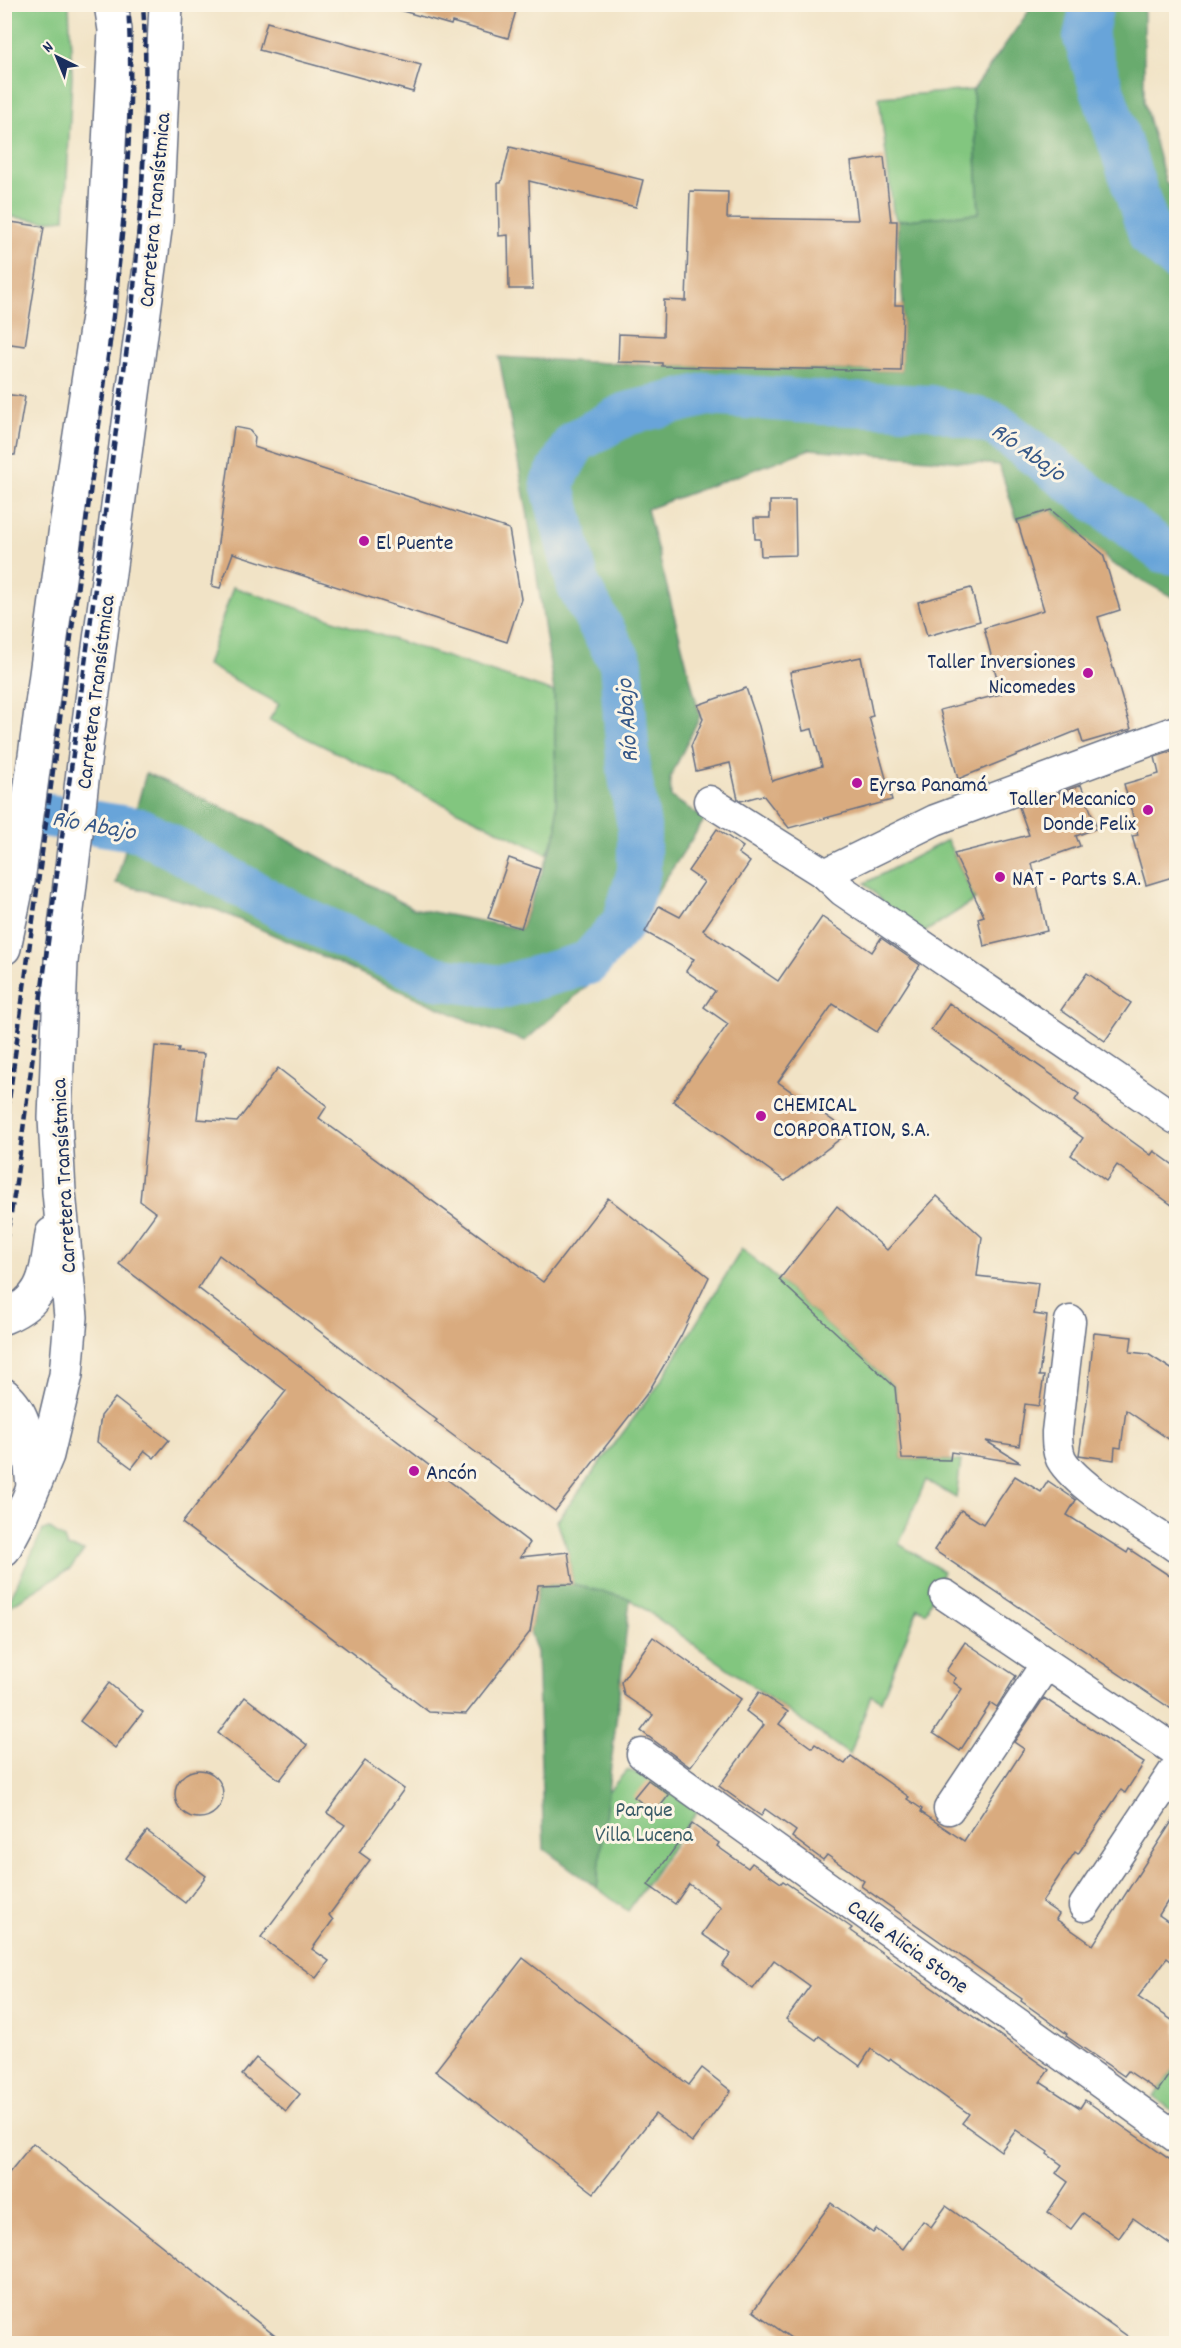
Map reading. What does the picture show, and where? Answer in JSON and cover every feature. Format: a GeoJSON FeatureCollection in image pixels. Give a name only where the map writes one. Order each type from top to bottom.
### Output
{"type":"FeatureCollection","features":[{"type":"Feature","properties":{"kind":"main road","name":"Carretera Transístmica"},"geometry":{"type":"LineString","coordinates":[[4,948],[18,881],[66,527],[101,297],[115,30],[111,4]]}},
{"type":"Feature","properties":{"kind":"main road","name":"Carretera Transístmica"},"geometry":{"type":"LineString","coordinates":[[4,1549],[33,1490],[47,1455],[66,1375],[71,1317],[59,1192],[56,1118],[57,1024],[61,962],[87,737],[156,222],[166,4]]}},
{"type":"Feature","properties":{"kind":"main road"},"geometry":{"type":"LineString","coordinates":[[4,1317],[26,1307],[42,1284],[59,1192]]}},
{"type":"Feature","properties":{"kind":"main road"},"geometry":{"type":"LineString","coordinates":[[4,1395],[10,1400],[22,1421],[33,1490]]}},
{"type":"Feature","properties":{"kind":"street"},"geometry":{"type":"LineString","coordinates":[[825,874],[935,820],[1176,731]]}},
{"type":"Feature","properties":{"kind":"street"},"geometry":{"type":"LineString","coordinates":[[709,801],[825,874],[843,891],[1176,1119]]}},
{"type":"Feature","properties":{"kind":"street"},"geometry":{"type":"LineString","coordinates":[[1070,1321],[1057,1446],[1061,1459],[1072,1475],[1088,1488],[1176,1547]]}},
{"type":"Feature","properties":{"kind":"street"},"geometry":{"type":"LineString","coordinates":[[945,1595],[1176,1751]]}},
{"type":"Feature","properties":{"kind":"street"},"geometry":{"type":"LineString","coordinates":[[949,1809],[1046,1664]]}},
{"type":"Feature","properties":{"kind":"street","name":"Calle Alicia Stone"},"geometry":{"type":"LineString","coordinates":[[642,1754],[1176,2137]]}},
{"type":"Feature","properties":{"kind":"street"},"geometry":{"type":"LineString","coordinates":[[1084,1906],[1176,1768]]}},
{"type":"Feature","properties":{"kind":"green space"},"geometry":{"type":"Polygon","coordinates":[[[5,4],[69,5],[72,76],[65,219],[43,221],[5,216],[5,4]]]}},
{"type":"Feature","properties":{"kind":"green space"},"geometry":{"type":"Polygon","coordinates":[[[1027,5],[1144,5],[1144,102],[1166,183],[1176,194],[1176,599],[1109,562],[1103,554],[1051,510],[1017,520],[999,465],[810,449],[647,509],[700,716],[670,778],[671,797],[705,819],[607,968],[525,1041],[485,1028],[217,910],[116,883],[146,773],[263,826],[412,908],[521,929],[557,831],[554,692],[527,511],[499,357],[662,366],[901,371],[903,305],[897,221],[979,213],[973,90],[1029,11],[1027,5]]]}},
{"type":"Feature","properties":{"kind":"green space"},"geometry":{"type":"Polygon","coordinates":[[[973,90],[979,213],[897,221],[893,211],[879,97],[973,90]]]}},
{"type":"Feature","properties":{"kind":"green space"},"geometry":{"type":"Polygon","coordinates":[[[233,587],[554,692],[557,831],[547,854],[269,720],[279,704],[207,665],[233,587]]]}},
{"type":"Feature","properties":{"kind":"green space"},"geometry":{"type":"Polygon","coordinates":[[[947,840],[975,900],[917,937],[865,883],[947,840]]]}},
{"type":"Feature","properties":{"kind":"green space"},"geometry":{"type":"Polygon","coordinates":[[[742,1249],[895,1387],[902,1459],[961,1461],[956,1498],[926,1480],[899,1544],[943,1571],[926,1612],[918,1608],[881,1701],[871,1695],[850,1755],[630,1599],[573,1584],[568,1552],[557,1521],[657,1387],[742,1249]]]}},
{"type":"Feature","properties":{"kind":"green space"},"geometry":{"type":"Polygon","coordinates":[[[49,1528],[64,1539],[67,1547],[84,1551],[70,1569],[5,1609],[43,1530],[49,1528]]]}},
{"type":"Feature","properties":{"kind":"green space"},"geometry":{"type":"Polygon","coordinates":[[[539,1583],[542,1585],[573,1584],[630,1599],[597,1888],[544,1849],[537,1652],[530,1632],[539,1583]]]}},
{"type":"Feature","properties":{"kind":"green space","name":"Parque Villa Lucena"},"geometry":{"type":"Polygon","coordinates":[[[627,1770],[650,1777],[698,1810],[628,1911],[597,1888],[607,1793],[627,1770]]]}},
{"type":"Feature","properties":{"kind":"green space"},"geometry":{"type":"Polygon","coordinates":[[[1176,2064],[1176,2113],[1154,2097],[1176,2064]]]}},
{"type":"Feature","properties":{"kind":"building"},"geometry":{"type":"Polygon","coordinates":[[[400,4],[518,4],[508,38],[399,10],[400,4]]]}},
{"type":"Feature","properties":{"kind":"building"},"geometry":{"type":"Polygon","coordinates":[[[267,22],[421,65],[413,92],[259,50],[267,22]]]}},
{"type":"Feature","properties":{"kind":"building"},"geometry":{"type":"Polygon","coordinates":[[[510,147],[643,180],[636,207],[529,181],[533,289],[509,289],[508,235],[499,236],[498,183],[501,183],[510,147]]]}},
{"type":"Feature","properties":{"kind":"building"},"geometry":{"type":"Polygon","coordinates":[[[884,157],[891,221],[897,221],[895,305],[903,305],[901,371],[662,366],[662,363],[618,362],[619,334],[663,336],[664,300],[686,301],[690,191],[728,192],[727,218],[858,220],[851,162],[884,157]]]}},
{"type":"Feature","properties":{"kind":"building"},"geometry":{"type":"Polygon","coordinates":[[[4,221],[44,227],[25,346],[4,343],[4,221]]]}},
{"type":"Feature","properties":{"kind":"building"},"geometry":{"type":"Polygon","coordinates":[[[4,394],[25,397],[15,455],[4,455],[4,394]]]}},
{"type":"Feature","properties":{"kind":"building","name":"El Puente"},"geometry":{"type":"Polygon","coordinates":[[[234,427],[249,430],[255,437],[254,447],[509,529],[521,599],[507,642],[233,553],[220,588],[212,586],[234,427]]]}},
{"type":"Feature","properties":{"kind":"building"},"geometry":{"type":"Polygon","coordinates":[[[770,501],[795,501],[796,555],[761,556],[760,539],[755,539],[754,518],[770,518],[770,501]]]}},
{"type":"Feature","properties":{"kind":"building"},"geometry":{"type":"Polygon","coordinates":[[[1051,510],[1103,554],[1120,610],[1098,617],[1131,729],[1083,743],[1079,730],[958,779],[940,710],[1001,694],[984,628],[1044,610],[1017,520],[1051,510]]]}},
{"type":"Feature","properties":{"kind":"building"},"geometry":{"type":"Polygon","coordinates":[[[971,588],[980,621],[927,636],[918,602],[971,588]]]}},
{"type":"Feature","properties":{"kind":"building"},"geometry":{"type":"Polygon","coordinates":[[[861,657],[873,716],[869,717],[892,800],[789,828],[763,795],[741,801],[738,799],[730,763],[696,771],[691,746],[703,719],[698,705],[746,688],[759,726],[772,781],[822,766],[812,729],[803,731],[790,672],[861,657]]]}},
{"type":"Feature","properties":{"kind":"building","name":"Taller Mecanico Donde Felix"},"geometry":{"type":"Polygon","coordinates":[[[1176,750],[1176,876],[1146,885],[1132,836],[1138,835],[1124,784],[1159,774],[1155,757],[1176,750]]]}},
{"type":"Feature","properties":{"kind":"building","name":"NAT - Parts S.A."},"geometry":{"type":"Polygon","coordinates":[[[1081,785],[1097,828],[1076,836],[1080,846],[1032,863],[1047,931],[984,946],[978,918],[984,916],[954,854],[1029,835],[1019,807],[1081,785]]]}},
{"type":"Feature","properties":{"kind":"building"},"geometry":{"type":"Polygon","coordinates":[[[717,829],[743,847],[738,853],[750,862],[703,930],[778,981],[822,917],[872,952],[881,938],[920,965],[877,1032],[833,1004],[778,1082],[849,1132],[785,1181],[673,1101],[728,1024],[704,1007],[715,991],[686,971],[694,959],[645,932],[659,906],[680,917],[704,882],[688,871],[717,829]]]}},
{"type":"Feature","properties":{"kind":"building"},"geometry":{"type":"Polygon","coordinates":[[[509,858],[540,869],[521,928],[488,918],[509,858]]]}},
{"type":"Feature","properties":{"kind":"building"},"geometry":{"type":"Polygon","coordinates":[[[1087,973],[1131,1003],[1105,1041],[1061,1010],[1087,973]]]}},
{"type":"Feature","properties":{"kind":"building"},"geometry":{"type":"Polygon","coordinates":[[[949,1003],[1079,1094],[1075,1100],[1151,1155],[1154,1151],[1176,1167],[1176,1208],[1117,1165],[1106,1181],[1071,1155],[1083,1138],[931,1030],[949,1003]]]}},
{"type":"Feature","properties":{"kind":"building"},"geometry":{"type":"Polygon","coordinates":[[[155,1046],[179,1048],[178,1052],[204,1054],[197,1119],[237,1122],[278,1068],[327,1106],[319,1118],[543,1282],[608,1198],[709,1277],[681,1336],[649,1391],[555,1511],[435,1422],[437,1420],[219,1255],[198,1288],[530,1543],[520,1557],[568,1552],[573,1584],[538,1585],[530,1632],[466,1714],[429,1712],[182,1523],[286,1391],[119,1264],[156,1213],[140,1201],[155,1046]]]}},
{"type":"Feature","properties":{"kind":"building"},"geometry":{"type":"Polygon","coordinates":[[[937,1196],[982,1237],[977,1276],[1038,1283],[1034,1314],[1047,1316],[1039,1376],[1044,1376],[1039,1406],[1025,1404],[1019,1446],[986,1441],[1021,1463],[951,1452],[950,1460],[902,1459],[895,1387],[779,1280],[837,1206],[887,1250],[937,1196]]]}},
{"type":"Feature","properties":{"kind":"building"},"geometry":{"type":"Polygon","coordinates":[[[1094,1333],[1132,1337],[1130,1352],[1148,1354],[1176,1372],[1176,1444],[1126,1410],[1121,1448],[1115,1447],[1114,1460],[1079,1455],[1094,1333]]]}},
{"type":"Feature","properties":{"kind":"building"},"geometry":{"type":"Polygon","coordinates":[[[115,1398],[169,1440],[154,1458],[145,1451],[132,1468],[97,1442],[101,1416],[115,1398]]]}},
{"type":"Feature","properties":{"kind":"building"},"geometry":{"type":"Polygon","coordinates":[[[1015,1476],[1041,1492],[1048,1481],[1076,1500],[1067,1515],[1127,1553],[1129,1549],[1176,1580],[1176,1712],[934,1550],[961,1510],[983,1524],[1015,1476]]]}},
{"type":"Feature","properties":{"kind":"building"},"geometry":{"type":"Polygon","coordinates":[[[653,1637],[741,1699],[690,1767],[641,1731],[653,1715],[624,1695],[621,1682],[653,1637]]]}},
{"type":"Feature","properties":{"kind":"building"},"geometry":{"type":"Polygon","coordinates":[[[965,1642],[1016,1676],[997,1707],[991,1703],[960,1751],[933,1733],[962,1689],[953,1682],[956,1678],[946,1671],[965,1642]]]}},
{"type":"Feature","properties":{"kind":"building"},"geometry":{"type":"Polygon","coordinates":[[[109,1683],[143,1712],[115,1748],[80,1721],[109,1683]]]}},
{"type":"Feature","properties":{"kind":"building"},"geometry":{"type":"Polygon","coordinates":[[[759,1692],[788,1712],[779,1724],[812,1748],[815,1744],[845,1764],[851,1756],[909,1797],[907,1799],[922,1809],[921,1812],[964,1841],[1024,1749],[1014,1742],[1044,1698],[1144,1763],[1125,1793],[1121,1790],[1078,1854],[1075,1852],[1042,1902],[1059,1914],[1056,1919],[1093,1945],[1176,1815],[1176,1888],[1159,1915],[1176,1927],[1176,1965],[1167,1958],[1138,1997],[1176,2023],[1176,2064],[1158,2091],[1128,2071],[1124,2076],[1066,2036],[1067,2034],[1021,2001],[1022,1999],[861,1886],[864,1881],[827,1855],[823,1860],[792,1837],[796,1831],[765,1809],[761,1816],[719,1786],[764,1725],[746,1711],[759,1692]]]}},
{"type":"Feature","properties":{"kind":"building"},"geometry":{"type":"Polygon","coordinates":[[[245,1697],[307,1745],[280,1780],[218,1733],[245,1697]]]}},
{"type":"Feature","properties":{"kind":"building"},"geometry":{"type":"Polygon","coordinates":[[[365,1761],[404,1789],[359,1852],[370,1860],[329,1915],[333,1920],[312,1949],[329,1961],[316,1978],[261,1937],[345,1825],[327,1813],[365,1761]]]}},
{"type":"Feature","properties":{"kind":"building"},"geometry":{"type":"Polygon","coordinates":[[[194,1770],[204,1770],[216,1777],[223,1789],[223,1799],[216,1811],[204,1818],[194,1818],[179,1807],[175,1799],[175,1789],[186,1774],[194,1770]]]}},
{"type":"Feature","properties":{"kind":"building"},"geometry":{"type":"Polygon","coordinates":[[[648,1780],[669,1795],[655,1813],[634,1797],[648,1780]]]}},
{"type":"Feature","properties":{"kind":"building"},"geometry":{"type":"Polygon","coordinates":[[[692,1824],[719,1843],[717,1846],[748,1868],[752,1863],[835,1916],[852,1928],[850,1930],[1049,2070],[1040,2082],[1080,2108],[1085,2100],[1176,2164],[1176,2248],[1133,2218],[1119,2238],[1083,2213],[1071,2229],[1048,2212],[1068,2182],[1056,2173],[1062,2165],[1047,2154],[1048,2152],[1016,2130],[1001,2151],[962,2123],[969,2114],[891,2059],[889,2061],[871,2049],[860,2066],[819,2036],[816,2040],[786,2019],[810,1986],[774,1960],[753,1989],[722,1966],[731,1954],[702,1934],[721,1907],[689,1884],[675,1904],[648,1885],[692,1824]]]}},
{"type":"Feature","properties":{"kind":"building"},"geometry":{"type":"Polygon","coordinates":[[[147,1831],[206,1876],[185,1903],[126,1858],[147,1831]]]}},
{"type":"Feature","properties":{"kind":"building"},"geometry":{"type":"Polygon","coordinates":[[[523,1958],[689,2085],[702,2068],[731,2091],[692,2142],[655,2114],[594,2193],[435,2071],[523,1958]]]}},
{"type":"Feature","properties":{"kind":"building"},"geometry":{"type":"Polygon","coordinates":[[[256,2058],[300,2094],[286,2111],[242,2075],[256,2058]]]}},
{"type":"Feature","properties":{"kind":"building"},"geometry":{"type":"Polygon","coordinates":[[[33,2143],[284,2343],[4,2343],[4,2179],[33,2143]]]}},
{"type":"Feature","properties":{"kind":"building"},"geometry":{"type":"Polygon","coordinates":[[[831,2203],[873,2233],[876,2229],[903,2249],[923,2221],[931,2227],[946,2206],[1137,2343],[798,2343],[753,2311],[831,2203]]]}},
{"type":"Feature","properties":{"kind":"waterway","name":"Río Abajo"},"geometry":{"type":"LineString","coordinates":[[1092,4],[1085,38],[1151,237],[1176,259]]}},
{"type":"Feature","properties":{"kind":"waterway","name":"Río Abajo"},"geometry":{"type":"LineString","coordinates":[[4,809],[141,830],[289,912],[436,978],[502,987],[588,963],[624,922],[639,871],[639,826],[629,771],[621,663],[579,587],[552,483],[575,442],[626,414],[708,394],[823,403],[931,407],[994,423],[1163,551],[1176,553]]}},
{"type":"Feature","properties":{"kind":"railway"},"geometry":{"type":"LineString","coordinates":[[4,1138],[115,301],[129,123],[128,4]]}},
{"type":"Feature","properties":{"kind":"railway"},"geometry":{"type":"LineString","coordinates":[[4,1253],[15,1190],[132,310],[145,119],[143,4]]}},
{"type":"Feature","properties":{"kind":"place","name":"El Puente"},"geometry":{"type":"Point","coordinates":[364,541]}},
{"type":"Feature","properties":{"kind":"place","name":"Taller Inversiones Nicomedes"},"geometry":{"type":"Point","coordinates":[1088,673]}},
{"type":"Feature","properties":{"kind":"place","name":"Eyrsa Panamá"},"geometry":{"type":"Point","coordinates":[857,783]}},
{"type":"Feature","properties":{"kind":"place","name":"Taller Mecanico Donde Felix"},"geometry":{"type":"Point","coordinates":[1148,810]}},
{"type":"Feature","properties":{"kind":"place","name":"NAT - Parts S.A."},"geometry":{"type":"Point","coordinates":[1000,877]}},
{"type":"Feature","properties":{"kind":"place","name":"CHEMICAL CORPORATION, S.A."},"geometry":{"type":"Point","coordinates":[761,1116]}},
{"type":"Feature","properties":{"kind":"place","name":"Ancón"},"geometry":{"type":"Point","coordinates":[414,1471]}}]}
